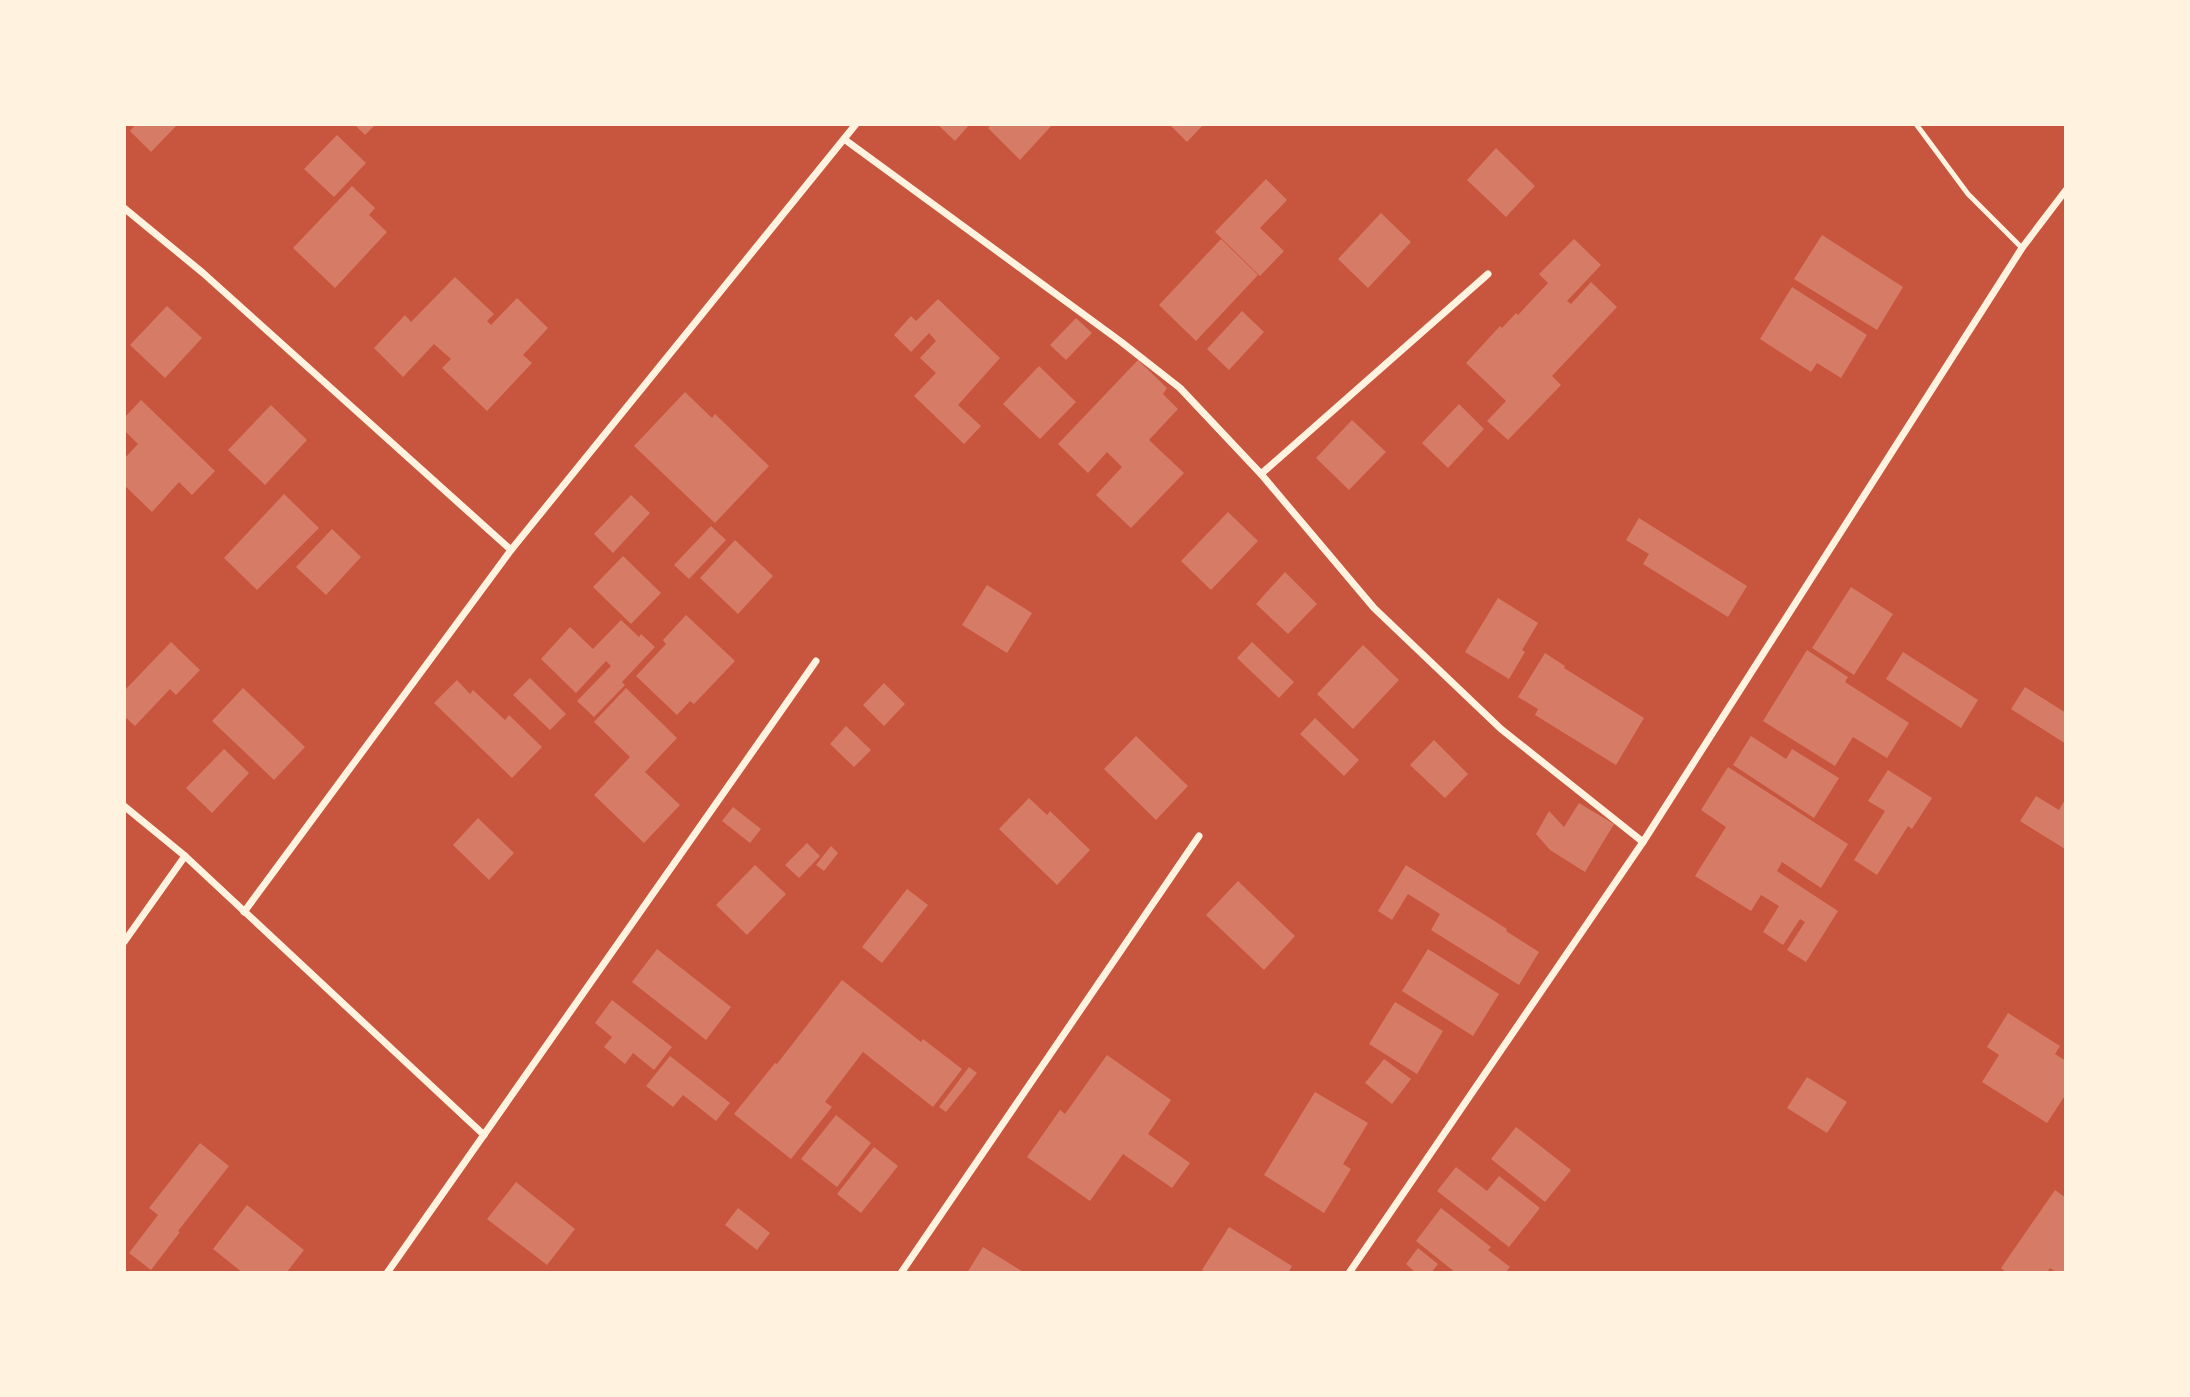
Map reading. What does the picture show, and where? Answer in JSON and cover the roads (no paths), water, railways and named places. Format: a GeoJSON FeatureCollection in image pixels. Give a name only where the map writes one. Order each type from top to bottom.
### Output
{"type":"FeatureCollection","features":[{"type":"Feature","properties":{"kind":"street"},"geometry":{"type":"LineString","coordinates":[[244,912],[510,550],[856,124]]}},
{"type":"Feature","properties":{"kind":"street"},"geometry":{"type":"LineString","coordinates":[[844,139],[1121,341],[1180,388],[1261,474],[1374,608],[1501,729],[1643,842]]}},
{"type":"Feature","properties":{"kind":"street"},"geometry":{"type":"LineString","coordinates":[[1349,1273],[1643,842],[2022,248],[2066,190]]}},
{"type":"Feature","properties":{"kind":"street"},"geometry":{"type":"LineString","coordinates":[[124,208],[203,273],[510,550]]}},
{"type":"Feature","properties":{"kind":"street"},"geometry":{"type":"LineString","coordinates":[[1261,474],[1488,274]]}},
{"type":"Feature","properties":{"kind":"street"},"geometry":{"type":"LineString","coordinates":[[387,1273],[817,661]]}},
{"type":"Feature","properties":{"kind":"street"},"geometry":{"type":"LineString","coordinates":[[124,806],[185,856],[484,1135]]}},
{"type":"Feature","properties":{"kind":"street"},"geometry":{"type":"LineString","coordinates":[[901,1273],[1199,836]]}},
{"type":"Feature","properties":{"kind":"street"},"geometry":{"type":"LineString","coordinates":[[124,942],[185,856]]}},
{"type":"Feature","properties":{"kind":"lane"},"geometry":{"type":"LineString","coordinates":[[1916,124],[1968,194],[2022,248]]}}]}
